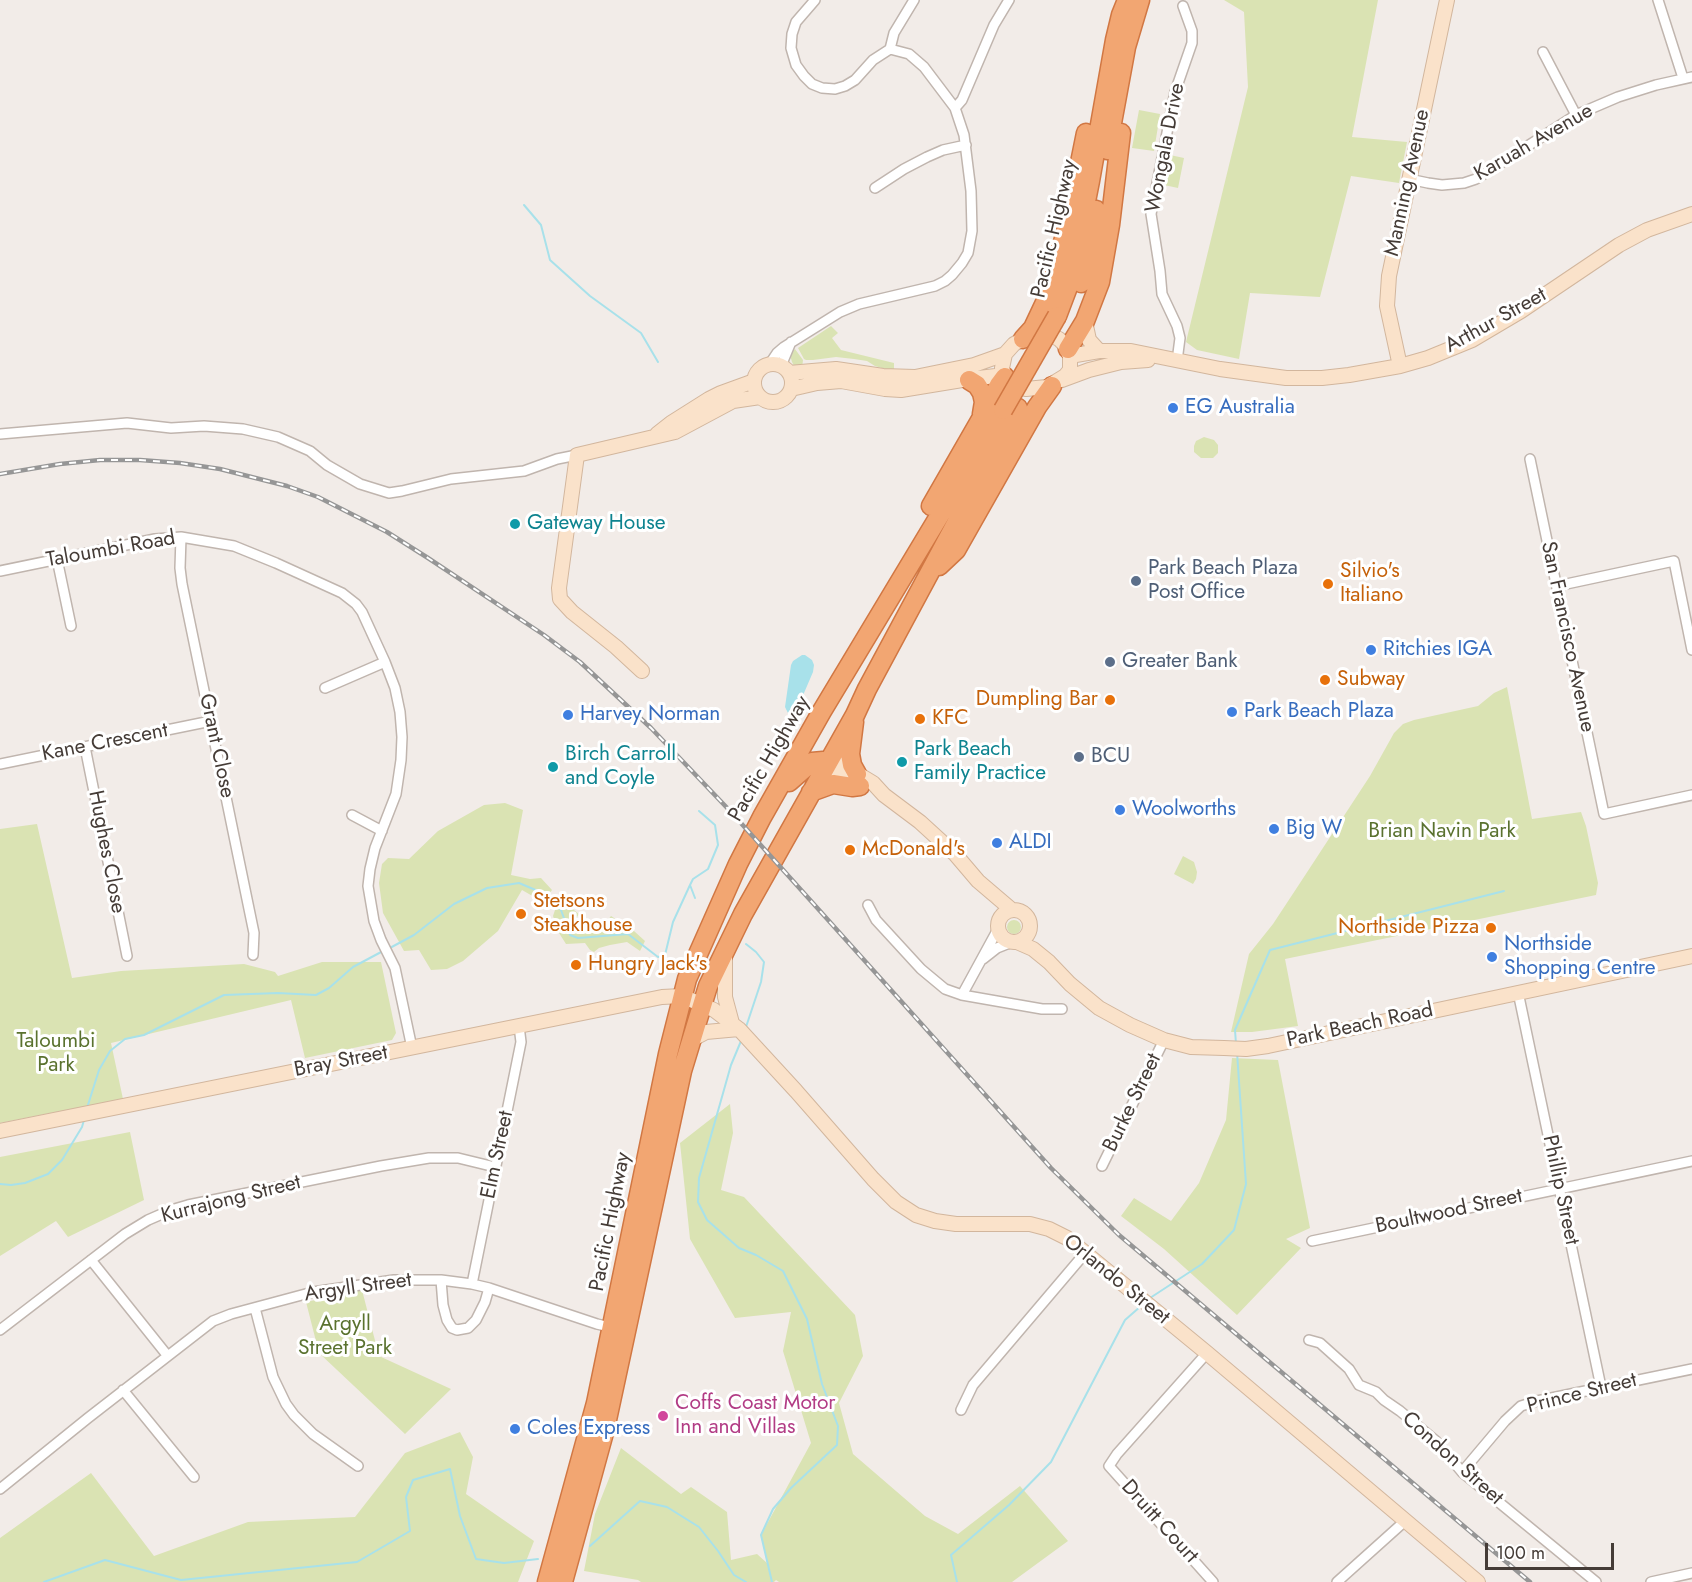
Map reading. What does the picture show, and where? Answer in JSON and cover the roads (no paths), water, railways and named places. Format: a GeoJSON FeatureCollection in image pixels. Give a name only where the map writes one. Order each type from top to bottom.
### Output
{"type":"FeatureCollection","features":[{"type":"Feature","properties":{"kind":"highway","name":"Pacific Highway"},"geometry":{"type":"LineString","coordinates":[[1070,318],[1068,286],[1117,32],[1127,0]]}},
{"type":"Feature","properties":{"kind":"highway","name":"Pacific Highway"},"geometry":{"type":"LineString","coordinates":[[563,1582],[605,1429],[668,1054],[687,979],[738,864],[772,798],[822,711],[950,498],[1070,318],[1091,247],[1101,178],[1126,47],[1140,0]]}},
{"type":"Feature","properties":{"kind":"highway"},"geometry":{"type":"LineString","coordinates":[[1023,339],[1033,328],[1050,292],[1067,227],[1092,107],[1106,86]]}},
{"type":"Feature","properties":{"kind":"highway"},"geometry":{"type":"LineString","coordinates":[[1069,353],[1070,318]]}},
{"type":"Feature","properties":{"kind":"highway"},"geometry":{"type":"LineString","coordinates":[[822,711],[877,600],[1004,376]]}},
{"type":"Feature","properties":{"kind":"highway"},"geometry":{"type":"LineString","coordinates":[[969,380],[977,385],[982,393],[984,402],[981,419]]}},
{"type":"Feature","properties":{"kind":"highway"},"geometry":{"type":"LineString","coordinates":[[929,575],[956,550],[1037,406],[1055,384]]}},
{"type":"Feature","properties":{"kind":"highway","name":"Pacific Highway"},"geometry":{"type":"LineString","coordinates":[[548,1582],[591,1423],[620,1329],[682,1071],[708,986],[724,950],[855,715],[929,575],[1011,409]]}},
{"type":"Feature","properties":{"kind":"highway"},"geometry":{"type":"LineString","coordinates":[[828,763],[824,754],[824,745],[936,540],[950,498]]}},
{"type":"Feature","properties":{"kind":"highway"},"geometry":{"type":"LineString","coordinates":[[811,792],[833,784],[852,787],[858,780],[850,754],[855,715]]}},
{"type":"Feature","properties":{"kind":"highway"},"geometry":{"type":"LineString","coordinates":[[772,798],[806,766],[819,761],[828,763]]}},
{"type":"Feature","properties":{"kind":"street"},"geometry":{"type":"LineString","coordinates":[[815,0],[796,22],[790,48],[796,64],[812,84],[835,89],[855,80],[873,60],[890,49],[894,33],[914,0]]}},
{"type":"Feature","properties":{"kind":"street"},"geometry":{"type":"LineString","coordinates":[[955,108],[962,100],[989,34],[1009,0]]}},
{"type":"Feature","properties":{"kind":"street","name":"Manning Avenue"},"geometry":{"type":"LineString","coordinates":[[1400,366],[1388,318],[1389,276],[1447,0]]}},
{"type":"Feature","properties":{"kind":"street"},"geometry":{"type":"LineString","coordinates":[[1658,0],[1688,78]]}},
{"type":"Feature","properties":{"kind":"street","name":"Wongala Drive"},"geometry":{"type":"LineString","coordinates":[[1177,361],[1180,338],[1162,294],[1151,214],[1175,92],[1192,43],[1192,31],[1183,6]]}},
{"type":"Feature","properties":{"kind":"street"},"geometry":{"type":"LineString","coordinates":[[890,49],[909,54],[924,67],[955,108],[966,145],[971,191],[972,231],[968,253],[952,275],[945,280],[925,289],[859,304],[833,316],[790,342],[777,353],[780,368],[792,384],[789,394],[779,401],[769,402],[760,397],[754,387],[759,370],[780,368],[836,369],[900,378],[915,377],[975,365],[1005,354],[1014,344],[1023,339],[1043,334],[1059,339],[1069,353],[1070,370],[1055,384],[1036,389],[1018,388],[1004,376],[1002,368],[1005,354]]}},
{"type":"Feature","properties":{"kind":"street"},"geometry":{"type":"LineString","coordinates":[[1543,52],[1576,115]]}},
{"type":"Feature","properties":{"kind":"street","name":"Karuah Avenue"},"geometry":{"type":"LineString","coordinates":[[1409,179],[1442,184],[1464,183],[1476,179],[1576,115],[1618,97],[1688,78]]}},
{"type":"Feature","properties":{"kind":"street"},"geometry":{"type":"LineString","coordinates":[[875,188],[927,157],[943,150],[966,145]]}},
{"type":"Feature","properties":{"kind":"street","name":"Arthur Street"},"geometry":{"type":"LineString","coordinates":[[1069,353],[1131,351],[1257,375],[1286,378],[1322,378],[1400,366],[1428,358],[1472,340],[1521,311],[1619,245],[1647,230],[1692,214]]}},
{"type":"Feature","properties":{"kind":"street"},"geometry":{"type":"LineString","coordinates":[[1070,318],[1099,351]]}},
{"type":"Feature","properties":{"kind":"street","name":"Arthur Street"},"geometry":{"type":"LineString","coordinates":[[1055,384],[1089,370],[1120,362],[1177,361]]}},
{"type":"Feature","properties":{"kind":"street"},"geometry":{"type":"LineString","coordinates":[[791,389],[817,383],[841,381],[901,390],[1004,376]]}},
{"type":"Feature","properties":{"kind":"street"},"geometry":{"type":"LineString","coordinates":[[653,437],[710,399],[754,381]]}},
{"type":"Feature","properties":{"kind":"street"},"geometry":{"type":"LineString","coordinates":[[0,434],[126,423],[171,428],[204,426],[243,429],[278,437],[310,451],[327,465],[360,484],[396,493],[451,479],[524,471],[557,459],[675,432],[733,401],[760,397]]}},
{"type":"Feature","properties":{"kind":"street"},"geometry":{"type":"LineString","coordinates":[[577,455],[559,588],[560,599],[572,612],[642,671]]}},
{"type":"Feature","properties":{"kind":"street","name":"San Francisco Avenue"},"geometry":{"type":"LineString","coordinates":[[1530,459],[1604,814],[1692,795]]}},
{"type":"Feature","properties":{"kind":"street","name":"Taloumbi Road"},"geometry":{"type":"LineString","coordinates":[[0,571],[155,539],[181,537],[234,546],[342,593],[356,604],[362,612],[395,688],[402,737],[396,794],[375,848],[368,886],[374,921],[395,968],[412,1048]]}},
{"type":"Feature","properties":{"kind":"street","name":"Grant Close"},"geometry":{"type":"LineString","coordinates":[[181,537],[182,584],[254,933],[253,955]]}},
{"type":"Feature","properties":{"kind":"street"},"geometry":{"type":"LineString","coordinates":[[57,559],[71,626]]}},
{"type":"Feature","properties":{"kind":"street"},"geometry":{"type":"LineString","coordinates":[[1557,586],[1674,561],[1692,650]]}},
{"type":"Feature","properties":{"kind":"street"},"geometry":{"type":"LineString","coordinates":[[325,688],[385,662]]}},
{"type":"Feature","properties":{"kind":"street","name":"Kane Crescent"},"geometry":{"type":"LineString","coordinates":[[0,764],[211,721]]}},
{"type":"Feature","properties":{"kind":"street","name":"Hughes Close"},"geometry":{"type":"LineString","coordinates":[[85,747],[127,956]]}},
{"type":"Feature","properties":{"kind":"street"},"geometry":{"type":"LineString","coordinates":[[828,763],[840,763],[858,780],[884,795],[920,822],[954,854],[978,881],[1012,910]]}},
{"type":"Feature","properties":{"kind":"street"},"geometry":{"type":"LineString","coordinates":[[352,815],[382,831]]}},
{"type":"Feature","properties":{"kind":"street"},"geometry":{"type":"LineString","coordinates":[[978,881],[999,924],[1003,938],[1015,942]]}},
{"type":"Feature","properties":{"kind":"street"},"geometry":{"type":"LineString","coordinates":[[868,905],[876,920],[921,969],[945,989],[962,995],[1042,1009],[1062,1009]]}},
{"type":"Feature","properties":{"kind":"street"},"geometry":{"type":"LineString","coordinates":[[962,995],[999,924],[1007,912],[1018,910],[1026,915],[1030,929],[1026,938],[998,948],[980,961]]}},
{"type":"Feature","properties":{"kind":"street","name":"Park Beach Road"},"geometry":{"type":"LineString","coordinates":[[1030,929],[1049,962]]}},
{"type":"Feature","properties":{"kind":"street","name":"Park Beach Road"},"geometry":{"type":"LineString","coordinates":[[1015,942],[1033,949],[1099,1008],[1130,1025],[1164,1040],[1191,1047],[1246,1049],[1692,956]]}},
{"type":"Feature","properties":{"kind":"street"},"geometry":{"type":"LineString","coordinates":[[691,1040],[706,1032],[736,1026],[725,997],[724,950]]}},
{"type":"Feature","properties":{"kind":"street","name":"Phillip Street"},"geometry":{"type":"LineString","coordinates":[[1518,992],[1601,1387]]}},
{"type":"Feature","properties":{"kind":"street","name":"Bray Street"},"geometry":{"type":"LineString","coordinates":[[0,1131],[665,996],[682,996]]}},
{"type":"Feature","properties":{"kind":"street","name":"Orlando Street"},"geometry":{"type":"LineString","coordinates":[[682,996],[717,1012],[736,1026],[873,1179],[903,1208],[927,1219],[943,1223],[1019,1223],[1040,1226],[1067,1238],[1478,1582]]}},
{"type":"Feature","properties":{"kind":"street","name":"Elm Street"},"geometry":{"type":"LineString","coordinates":[[472,1284],[521,1042],[519,1026]]}},
{"type":"Feature","properties":{"kind":"street","name":"Burke Street"},"geometry":{"type":"LineString","coordinates":[[1102,1166],[1164,1040]]}},
{"type":"Feature","properties":{"kind":"street","name":"Kurrajong Street"},"geometry":{"type":"LineString","coordinates":[[0,1330],[136,1226],[188,1205],[429,1158],[458,1158],[495,1167]]}},
{"type":"Feature","properties":{"kind":"street","name":"Boultwood Street"},"geometry":{"type":"LineString","coordinates":[[1312,1241],[1692,1161]]}},
{"type":"Feature","properties":{"kind":"street"},"geometry":{"type":"LineString","coordinates":[[961,1410],[973,1385],[1086,1252]]}},
{"type":"Feature","properties":{"kind":"street"},"geometry":{"type":"LineString","coordinates":[[91,1260],[167,1355]]}},
{"type":"Feature","properties":{"kind":"street","name":"Argyll Street"},"geometry":{"type":"LineString","coordinates":[[0,1489],[213,1321],[314,1292],[393,1280],[441,1280],[489,1288],[597,1324],[620,1329]]}},
{"type":"Feature","properties":{"kind":"street"},"geometry":{"type":"LineString","coordinates":[[441,1280],[447,1320],[452,1328],[457,1330],[468,1328],[476,1320],[489,1288]]}},
{"type":"Feature","properties":{"kind":"street"},"geometry":{"type":"LineString","coordinates":[[255,1308],[273,1377],[286,1404],[313,1434],[358,1466]]}},
{"type":"Feature","properties":{"kind":"street","name":"Condon Street"},"geometry":{"type":"LineString","coordinates":[[1309,1340],[1320,1343],[1349,1369],[1359,1385],[1376,1392],[1436,1441],[1462,1472],[1596,1582]]}},
{"type":"Feature","properties":{"kind":"street","name":"Druitt Court"},"geometry":{"type":"LineString","coordinates":[[1207,1353],[1117,1454],[1109,1466],[1213,1582]]}},
{"type":"Feature","properties":{"kind":"street","name":"Prince Street"},"geometry":{"type":"LineString","coordinates":[[1462,1472],[1505,1421],[1521,1406],[1692,1369]]}},
{"type":"Feature","properties":{"kind":"street"},"geometry":{"type":"LineString","coordinates":[[123,1390],[194,1477]]}},
{"type":"Feature","properties":{"kind":"street"},"geometry":{"type":"LineString","coordinates":[[1337,1582],[1406,1521]]}},
{"type":"Feature","properties":{"kind":"street"},"geometry":{"type":"LineString","coordinates":[[1651,1582],[1692,1573]]}},
{"type":"Feature","properties":{"kind":"water"},"geometry":{"type":"Polygon","coordinates":[[[802,655],[812,660],[813,672],[798,707],[796,706],[788,713],[785,707],[791,665],[802,655]]]}},
{"type":"Feature","properties":{"kind":"waterway"},"geometry":{"type":"LineString","coordinates":[[524,205],[541,225],[550,260],[590,296],[641,333],[658,362]]}},
{"type":"Feature","properties":{"kind":"waterway"},"geometry":{"type":"LineString","coordinates":[[695,898],[690,885],[693,879],[708,869],[718,845],[715,825],[699,811]]}},
{"type":"Feature","properties":{"kind":"waterway"},"geometry":{"type":"LineString","coordinates":[[388,949],[414,935],[454,904],[487,888],[519,883],[545,894],[561,910],[570,935],[578,938],[628,934],[658,957],[665,955],[673,922],[690,885]]}},
{"type":"Feature","properties":{"kind":"waterway"},"geometry":{"type":"LineString","coordinates":[[1236,1044],[1235,1030],[1270,950],[1504,891]]}},
{"type":"Feature","properties":{"kind":"waterway"},"geometry":{"type":"LineString","coordinates":[[745,1030],[761,982],[764,962],[746,944]]}},
{"type":"Feature","properties":{"kind":"waterway"},"geometry":{"type":"LineString","coordinates":[[87,1108],[99,1070],[110,1051],[125,1039],[144,1035],[224,995],[278,993],[316,995],[329,988],[353,967],[383,951]]}},
{"type":"Feature","properties":{"kind":"waterway"},"geometry":{"type":"LineString","coordinates":[[741,1041],[731,1065],[699,1178],[698,1202],[707,1220],[739,1248],[783,1271],[807,1319],[822,1384],[838,1426],[837,1445],[791,1488],[773,1509],[761,1535],[772,1582]]}},
{"type":"Feature","properties":{"kind":"waterway"},"geometry":{"type":"LineString","coordinates":[[1150,1298],[1202,1264],[1234,1230],[1246,1184],[1237,1052]]}},
{"type":"Feature","properties":{"kind":"waterway"},"geometry":{"type":"LineString","coordinates":[[0,1184],[25,1183],[48,1174],[62,1160],[84,1120]]}},
{"type":"Feature","properties":{"kind":"waterway"},"geometry":{"type":"LineString","coordinates":[[957,1582],[951,1555],[1009,1505],[1051,1462],[1125,1320],[1141,1306]]}},
{"type":"Feature","properties":{"kind":"waterway"},"geometry":{"type":"LineString","coordinates":[[44,1582],[105,1560],[181,1580],[357,1562],[410,1531],[406,1497],[413,1480],[450,1469],[460,1516],[476,1559],[504,1563],[538,1559]]}},
{"type":"Feature","properties":{"kind":"waterway"},"geometry":{"type":"LineString","coordinates":[[590,1546],[640,1501],[667,1507],[699,1527],[734,1575],[746,1582]]}},
{"type":"Feature","properties":{"kind":"railway"},"geometry":{"type":"LineString","coordinates":[[0,474],[60,464],[100,460],[140,460],[220,469],[287,486],[318,497],[387,532],[544,635],[580,662],[651,728],[731,812],[1051,1168],[1119,1235],[1530,1582]]}},
{"type":"Feature","properties":{"kind":"place","name":"EG Australia"},"geometry":{"type":"Point","coordinates":[1173,408]}},
{"type":"Feature","properties":{"kind":"place","name":"Gateway House"},"geometry":{"type":"Point","coordinates":[515,524]}},
{"type":"Feature","properties":{"kind":"place","name":"Park Beach Plaza Post Office"},"geometry":{"type":"Point","coordinates":[1136,581]}},
{"type":"Feature","properties":{"kind":"place","name":"Silvio's Italiano"},"geometry":{"type":"Point","coordinates":[1328,584]}},
{"type":"Feature","properties":{"kind":"place","name":"Ritchies IGA"},"geometry":{"type":"Point","coordinates":[1371,650]}},
{"type":"Feature","properties":{"kind":"place","name":"Greater Bank"},"geometry":{"type":"Point","coordinates":[1110,662]}},
{"type":"Feature","properties":{"kind":"place","name":"Subway"},"geometry":{"type":"Point","coordinates":[1325,680]}},
{"type":"Feature","properties":{"kind":"place","name":"Dumpling Bar"},"geometry":{"type":"Point","coordinates":[1110,700]}},
{"type":"Feature","properties":{"kind":"place","name":"Park Beach Plaza"},"geometry":{"type":"Point","coordinates":[1232,712]}},
{"type":"Feature","properties":{"kind":"place","name":"Harvey Norman"},"geometry":{"type":"Point","coordinates":[568,715]}},
{"type":"Feature","properties":{"kind":"place","name":"KFC"},"geometry":{"type":"Point","coordinates":[920,719]}},
{"type":"Feature","properties":{"kind":"place","name":"BCU"},"geometry":{"type":"Point","coordinates":[1079,757]}},
{"type":"Feature","properties":{"kind":"place","name":"Park Beach Family Practice"},"geometry":{"type":"Point","coordinates":[902,762]}},
{"type":"Feature","properties":{"kind":"place","name":"Birch Carroll and Coyle"},"geometry":{"type":"Point","coordinates":[553,767]}},
{"type":"Feature","properties":{"kind":"place","name":"Woolworths"},"geometry":{"type":"Point","coordinates":[1120,810]}},
{"type":"Feature","properties":{"kind":"place","name":"Big W"},"geometry":{"type":"Point","coordinates":[1274,829]}},
{"type":"Feature","properties":{"kind":"place","name":"ALDI"},"geometry":{"type":"Point","coordinates":[997,843]}},
{"type":"Feature","properties":{"kind":"place","name":"McDonald's"},"geometry":{"type":"Point","coordinates":[850,850]}},
{"type":"Feature","properties":{"kind":"place","name":"Stetsons Steakhouse"},"geometry":{"type":"Point","coordinates":[521,914]}},
{"type":"Feature","properties":{"kind":"place","name":"Northside Pizza"},"geometry":{"type":"Point","coordinates":[1491,928]}},
{"type":"Feature","properties":{"kind":"place","name":"Northside Shopping Centre"},"geometry":{"type":"Point","coordinates":[1492,957]}},
{"type":"Feature","properties":{"kind":"place","name":"Hungry Jack's"},"geometry":{"type":"Point","coordinates":[576,965]}},
{"type":"Feature","properties":{"kind":"place","name":"Coffs Coast Motor Inn and Villas"},"geometry":{"type":"Point","coordinates":[663,1416]}},
{"type":"Feature","properties":{"kind":"place","name":"Coles Express"},"geometry":{"type":"Point","coordinates":[515,1429]}},
{"type":"Feature","properties":{"kind":"park label","name":"Brian Navin Park"},"geometry":{"type":"Point","coordinates":[1442,832]}},
{"type":"Feature","properties":{"kind":"park label","name":"Taloumbi Park"},"geometry":{"type":"Point","coordinates":[56,1054]}},
{"type":"Feature","properties":{"kind":"park label","name":"Argyll Street Park"},"geometry":{"type":"Point","coordinates":[345,1337]}}]}
